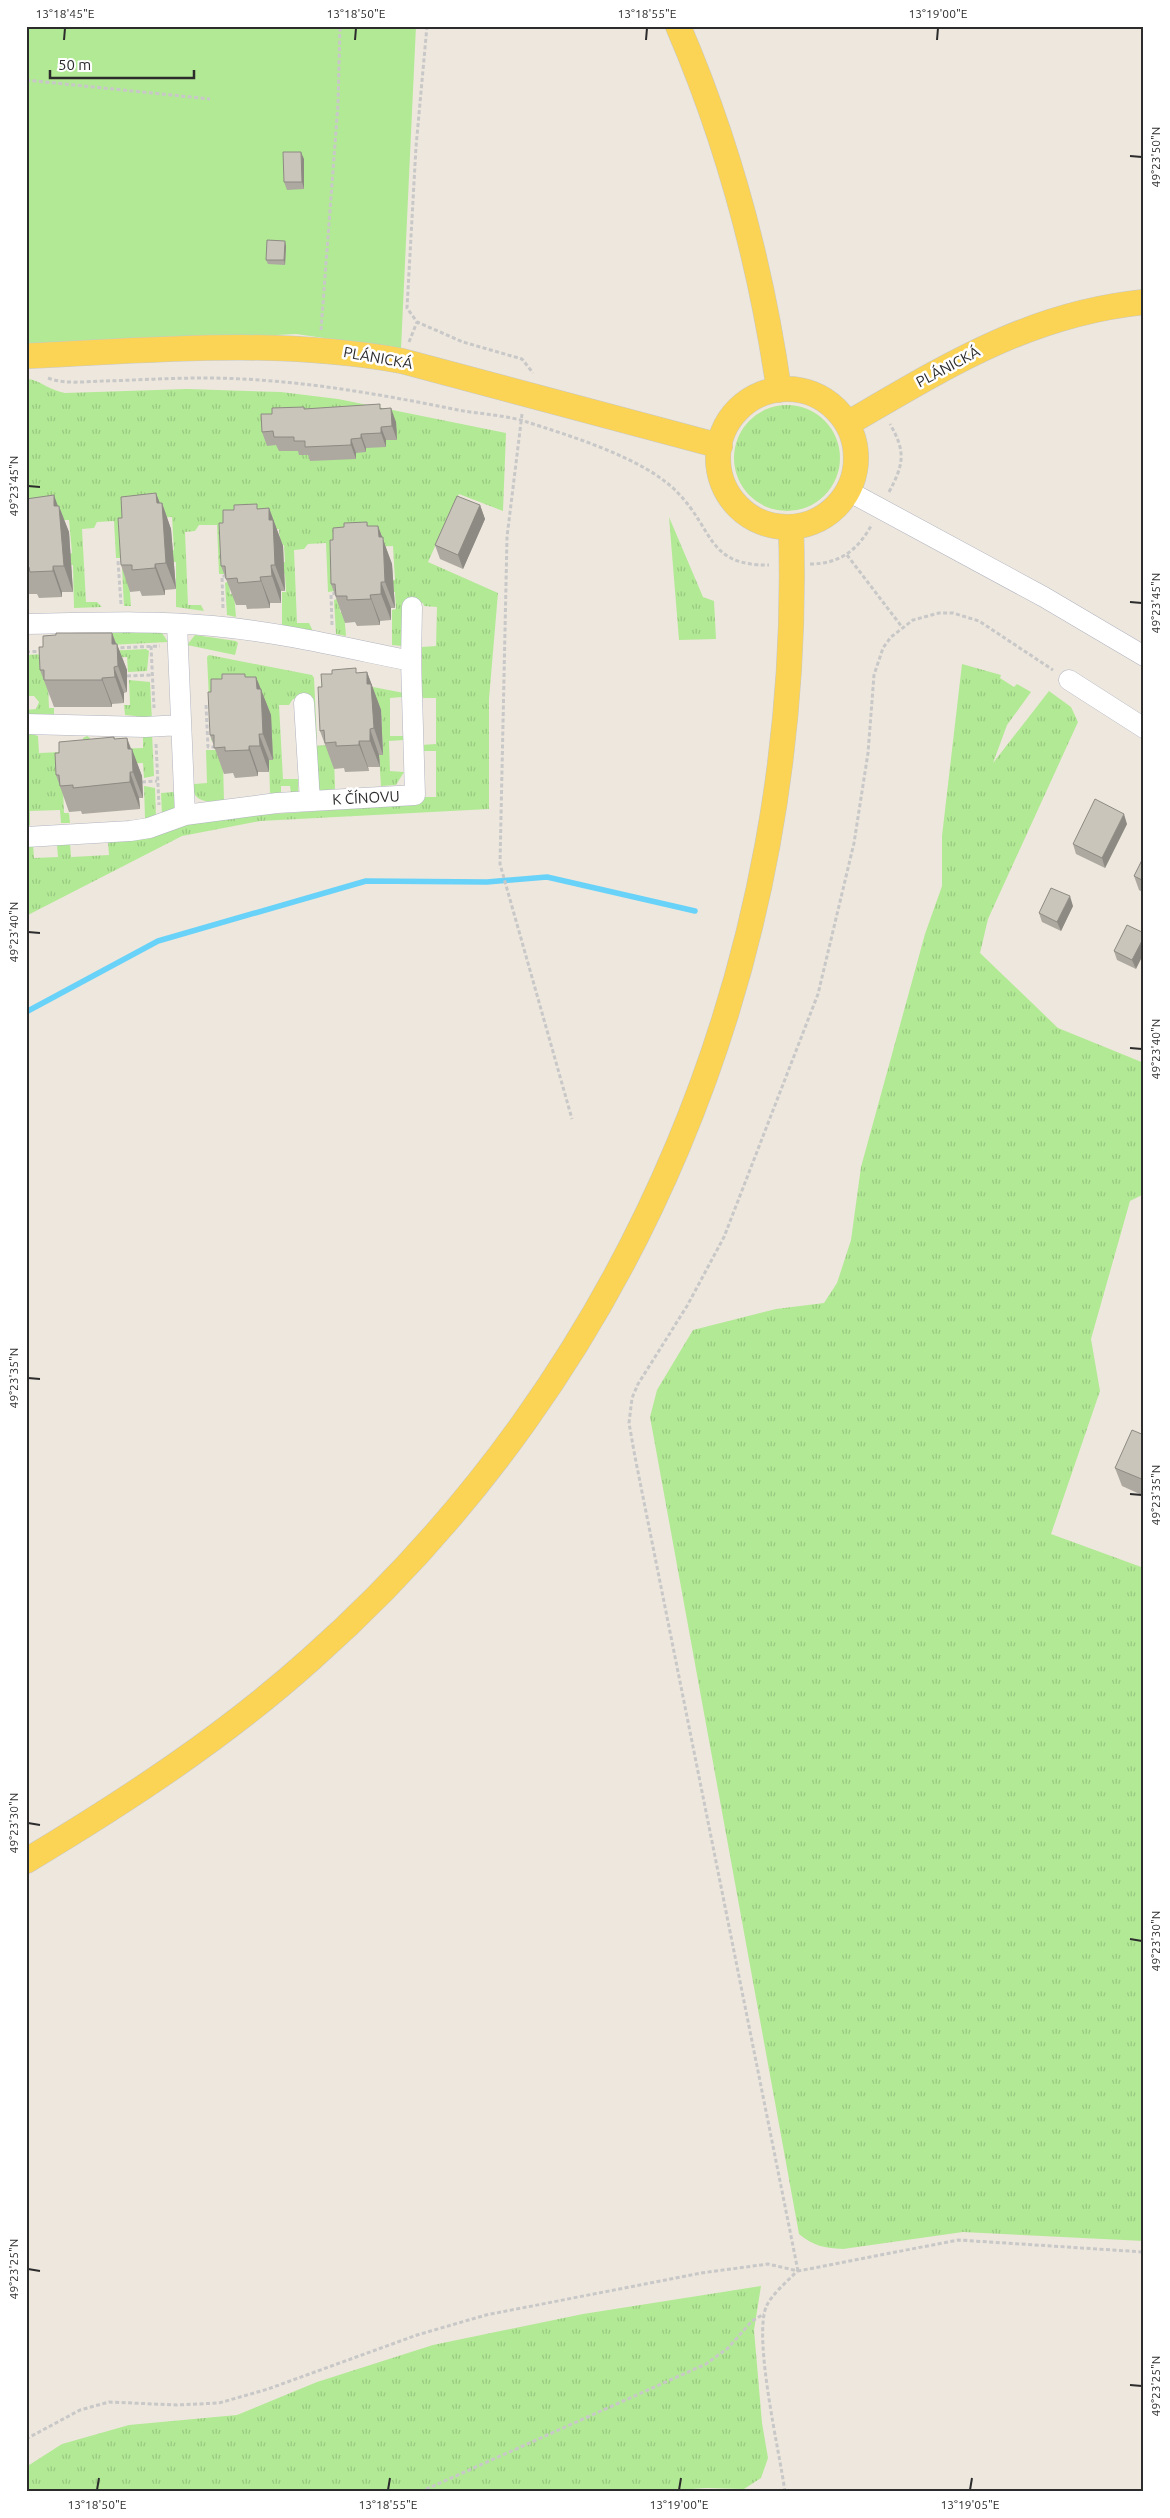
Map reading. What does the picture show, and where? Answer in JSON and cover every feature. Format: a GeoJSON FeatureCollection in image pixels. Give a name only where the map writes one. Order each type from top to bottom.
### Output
{"type":"FeatureCollection","features":[{"type":"Feature","properties":{"kind":"main road"},"geometry":{"type":"LineString","coordinates":[[678,26],[705,95],[735,186],[758,277],[779,390]]}},
{"type":"Feature","properties":{"kind":"main road","name":"PLÁNICKÁ"},"geometry":{"type":"LineString","coordinates":[[847,424],[986,347],[1054,319],[1098,308],[1144,302]]}},
{"type":"Feature","properties":{"kind":"main road","name":"PLÁNICKÁ"},"geometry":{"type":"LineString","coordinates":[[26,356],[219,348],[319,349],[402,361],[720,446]]}},
{"type":"Feature","properties":{"kind":"main road"},"geometry":{"type":"LineString","coordinates":[[779,390],[800,391],[814,395],[833,407],[847,424],[856,454],[854,473],[848,491],[835,508],[824,516],[805,524],[791,527],[762,522],[744,511],[733,501],[720,475],[720,446],[727,426],[740,408],[758,396],[779,390]]}},
{"type":"Feature","properties":{"kind":"main road"},"geometry":{"type":"LineString","coordinates":[[26,1861],[142,1788],[214,1738],[279,1687],[340,1633],[413,1559],[486,1473],[542,1396],[590,1322],[642,1226],[686,1130],[717,1046],[743,960],[764,872],[783,753],[789,684],[791,527]]}},
{"type":"Feature","properties":{"kind":"street"},"geometry":{"type":"LineString","coordinates":[[848,491],[1044,596],[1144,656]]}},
{"type":"Feature","properties":{"kind":"street","name":"K ČÍNOVU"},"geometry":{"type":"LineString","coordinates":[[26,837],[130,831],[149,828],[185,815],[214,809],[415,795],[412,607]]}},
{"type":"Feature","properties":{"kind":"street"},"geometry":{"type":"LineString","coordinates":[[26,624],[177,624],[260,632],[412,661]]}},
{"type":"Feature","properties":{"kind":"street"},"geometry":{"type":"LineString","coordinates":[[177,624],[185,815]]}},
{"type":"Feature","properties":{"kind":"street"},"geometry":{"type":"LineString","coordinates":[[1069,680],[1144,728]]}},
{"type":"Feature","properties":{"kind":"street"},"geometry":{"type":"LineString","coordinates":[[304,703],[310,801]]}},
{"type":"Feature","properties":{"kind":"street"},"geometry":{"type":"LineString","coordinates":[[26,724],[145,727],[181,725]]}},
{"type":"Feature","properties":{"kind":"path"},"geometry":{"type":"LineString","coordinates":[[319,349],[338,104],[340,26]]}},
{"type":"Feature","properties":{"kind":"path"},"geometry":{"type":"LineString","coordinates":[[427,26],[416,147],[407,308],[417,322],[464,342],[522,359],[530,368],[535,384],[520,420],[507,536],[500,864],[572,1120]]}},
{"type":"Feature","properties":{"kind":"path"},"geometry":{"type":"LineString","coordinates":[[26,80],[210,99]]}},
{"type":"Feature","properties":{"kind":"path"},"geometry":{"type":"LineString","coordinates":[[45,376],[72,382],[205,378],[302,384],[384,396],[487,416],[520,420],[582,441],[648,471],[665,482],[693,510],[718,549],[735,562],[752,566],[823,564],[847,555],[865,538],[900,472],[902,459],[898,441],[879,405]]}},
{"type":"Feature","properties":{"kind":"path"},"geometry":{"type":"LineString","coordinates":[[847,555],[902,628]]}},
{"type":"Feature","properties":{"kind":"path"},"geometry":{"type":"LineString","coordinates":[[121,609],[118,562],[132,561]]}},
{"type":"Feature","properties":{"kind":"path"},"geometry":{"type":"LineString","coordinates":[[224,617],[222,576],[234,576]]}},
{"type":"Feature","properties":{"kind":"path"},"geometry":{"type":"LineString","coordinates":[[332,629],[330,594],[344,593]]}},
{"type":"Feature","properties":{"kind":"path"},"geometry":{"type":"LineString","coordinates":[[798,2270],[629,1423],[632,1398],[638,1384],[700,1284],[724,1237],[812,1012],[830,954],[858,816],[877,661],[891,637],[913,620],[939,613],[966,616],[979,621],[1069,680]]}},
{"type":"Feature","properties":{"kind":"path"},"geometry":{"type":"LineString","coordinates":[[105,648],[178,645]]}},
{"type":"Feature","properties":{"kind":"path"},"geometry":{"type":"LineString","coordinates":[[26,652],[52,651]]}},
{"type":"Feature","properties":{"kind":"path"},"geometry":{"type":"LineString","coordinates":[[127,676],[152,676]]}},
{"type":"Feature","properties":{"kind":"path"},"geometry":{"type":"LineString","coordinates":[[206,705],[208,748],[222,746]]}},
{"type":"Feature","properties":{"kind":"path"},"geometry":{"type":"LineString","coordinates":[[142,782],[158,781]]}},
{"type":"Feature","properties":{"kind":"path"},"geometry":{"type":"LineString","coordinates":[[26,2439],[80,2410],[109,2402],[219,2403],[268,2389],[416,2335],[486,2315],[701,2272],[768,2264],[798,2270],[958,2240],[1144,2252]]}},
{"type":"Feature","properties":{"kind":"path"},"geometry":{"type":"LineString","coordinates":[[785,2492],[763,2350],[764,2314],[767,2304],[798,2270]]}},
{"type":"Feature","properties":{"kind":"path"},"geometry":{"type":"LineString","coordinates":[[420,2492],[706,2364],[728,2348],[752,2321],[764,2314]]}},
{"type":"Feature","properties":{"kind":"green space"},"geometry":{"type":"Polygon","coordinates":[[[26,26],[416,26],[401,349],[296,334],[26,349],[26,26]]]}},
{"type":"Feature","properties":{"kind":"green space"},"geometry":{"type":"Polygon","coordinates":[[[26,375],[28,379],[65,393],[187,389],[281,392],[338,399],[506,433],[503,511],[459,494],[428,562],[498,593],[489,699],[489,809],[260,821],[182,836],[26,916],[26,839],[33,844],[34,858],[58,857],[57,845],[70,843],[71,857],[109,855],[108,842],[167,827],[228,817],[421,804],[421,797],[436,797],[436,751],[421,751],[421,745],[436,744],[436,698],[423,698],[422,695],[422,647],[436,646],[437,607],[424,606],[423,603],[405,604],[402,646],[392,645],[392,610],[396,609],[395,592],[387,592],[387,581],[395,580],[393,546],[337,549],[342,590],[328,592],[326,543],[308,544],[304,549],[294,550],[297,623],[309,623],[313,631],[282,625],[282,592],[286,592],[285,574],[277,574],[277,563],[285,562],[284,545],[280,545],[279,529],[231,531],[233,574],[219,574],[217,525],[199,525],[195,531],[185,532],[188,605],[201,605],[204,611],[176,607],[176,562],[171,562],[171,551],[174,550],[172,517],[155,518],[126,558],[116,558],[114,521],[97,522],[94,528],[82,529],[86,602],[97,602],[102,607],[74,608],[73,565],[69,565],[68,554],[72,553],[69,520],[52,520],[26,545],[26,375]]]}},
{"type":"Feature","properties":{"kind":"green space"},"geometry":{"type":"Polygon","coordinates":[[[787,405],[807,409],[824,421],[836,438],[840,458],[836,478],[824,495],[807,507],[787,511],[767,507],[750,495],[738,478],[734,458],[738,438],[750,421],[767,409],[787,405]]]}},
{"type":"Feature","properties":{"kind":"green space"},"geometry":{"type":"Polygon","coordinates":[[[669,517],[703,597],[714,601],[716,639],[679,640],[669,517]]]}},
{"type":"Feature","properties":{"kind":"green space"},"geometry":{"type":"Polygon","coordinates":[[[122,568],[128,568],[131,606],[124,606],[122,568]]]}},
{"type":"Feature","properties":{"kind":"green space"},"geometry":{"type":"Polygon","coordinates":[[[229,581],[230,594],[234,594],[236,617],[227,615],[225,583],[229,581]]]}},
{"type":"Feature","properties":{"kind":"green space"},"geometry":{"type":"Polygon","coordinates":[[[339,598],[340,612],[344,612],[346,636],[336,634],[334,600],[339,598]]]}},
{"type":"Feature","properties":{"kind":"green space"},"geometry":{"type":"Polygon","coordinates":[[[89,631],[162,633],[168,642],[90,646],[89,631]]]}},
{"type":"Feature","properties":{"kind":"green space"},"geometry":{"type":"Polygon","coordinates":[[[195,635],[236,641],[238,643],[235,655],[187,645],[195,635]]]}},
{"type":"Feature","properties":{"kind":"green space"},"geometry":{"type":"Polygon","coordinates":[[[146,649],[149,651],[147,671],[128,672],[127,657],[47,661],[49,708],[54,708],[54,718],[26,721],[26,710],[36,709],[39,702],[34,696],[26,696],[26,655],[146,649]]]}},
{"type":"Feature","properties":{"kind":"green space"},"geometry":{"type":"Polygon","coordinates":[[[209,655],[312,675],[314,678],[317,739],[313,740],[311,698],[293,699],[289,705],[279,705],[283,779],[298,779],[298,793],[291,793],[290,786],[281,786],[281,794],[270,793],[269,760],[263,730],[271,730],[270,715],[213,742],[211,740],[207,657],[209,655]]]}},
{"type":"Feature","properties":{"kind":"green space"},"geometry":{"type":"Polygon","coordinates":[[[962,664],[1001,675],[1000,678],[1014,687],[1017,684],[1031,692],[1007,725],[993,763],[1049,691],[1071,707],[1078,722],[988,919],[980,953],[1058,1028],[1144,1063],[1144,1194],[1130,1201],[1091,1339],[1100,1391],[1051,1534],[1144,1568],[1144,2241],[963,2232],[837,2249],[814,2244],[799,2234],[650,1417],[657,1390],[693,1330],[776,1309],[824,1303],[837,1283],[851,1240],[861,1167],[925,934],[942,886],[942,836],[962,664]]]}},
{"type":"Feature","properties":{"kind":"green space"},"geometry":{"type":"Polygon","coordinates":[[[321,677],[404,693],[402,697],[390,698],[390,736],[404,736],[404,740],[389,741],[390,771],[404,772],[396,785],[381,786],[379,755],[383,754],[381,710],[323,735],[321,677]]]}},
{"type":"Feature","properties":{"kind":"green space"},"geometry":{"type":"Polygon","coordinates":[[[129,680],[150,682],[152,721],[139,720],[136,716],[125,715],[124,705],[130,705],[129,680]]]}},
{"type":"Feature","properties":{"kind":"green space"},"geometry":{"type":"Polygon","coordinates":[[[26,732],[38,736],[39,753],[84,751],[83,738],[87,736],[90,738],[91,750],[143,748],[143,735],[152,733],[154,776],[144,778],[143,763],[62,766],[64,813],[69,813],[70,823],[61,823],[60,810],[30,811],[30,825],[28,827],[26,732]]]}},
{"type":"Feature","properties":{"kind":"green space"},"geometry":{"type":"Polygon","coordinates":[[[329,745],[334,756],[335,789],[318,791],[313,746],[329,745]]]}},
{"type":"Feature","properties":{"kind":"green space"},"geometry":{"type":"Polygon","coordinates":[[[206,750],[218,750],[223,761],[224,800],[208,801],[195,795],[194,784],[207,783],[206,750]]]}},
{"type":"Feature","properties":{"kind":"green space"},"geometry":{"type":"Polygon","coordinates":[[[144,786],[155,788],[156,818],[145,818],[144,786]]]}},
{"type":"Feature","properties":{"kind":"green space"},"geometry":{"type":"Polygon","coordinates":[[[174,792],[175,807],[162,817],[161,793],[174,792]]]}},
{"type":"Feature","properties":{"kind":"green space"},"geometry":{"type":"Polygon","coordinates":[[[761,2286],[754,2330],[762,2423],[768,2458],[761,2478],[744,2489],[706,2488],[648,2492],[26,2492],[26,2467],[62,2444],[129,2425],[237,2415],[317,2382],[433,2345],[583,2314],[761,2286]]]}},
{"type":"Feature","properties":{"kind":"building"},"geometry":{"type":"Polygon","coordinates":[[[283,152],[301,152],[302,182],[284,182],[283,152]]]}},
{"type":"Feature","properties":{"kind":"building"},"geometry":{"type":"Polygon","coordinates":[[[267,240],[285,241],[284,260],[266,260],[267,240]]]}},
{"type":"Feature","properties":{"kind":"building"},"geometry":{"type":"Polygon","coordinates":[[[380,404],[380,409],[391,408],[392,426],[381,427],[381,433],[361,434],[361,438],[351,439],[351,445],[305,447],[305,441],[294,441],[294,437],[274,437],[273,431],[262,432],[261,414],[272,414],[272,408],[304,407],[304,409],[380,404]]]}},
{"type":"Feature","properties":{"kind":"building"},"geometry":{"type":"Polygon","coordinates":[[[156,493],[157,503],[162,503],[166,563],[155,564],[155,568],[132,570],[132,565],[121,565],[118,518],[122,518],[121,497],[156,493]]]}},
{"type":"Feature","properties":{"kind":"building"},"geometry":{"type":"Polygon","coordinates":[[[54,495],[54,506],[59,506],[64,566],[53,566],[53,571],[30,572],[29,567],[26,568],[26,499],[54,495]]]}},
{"type":"Feature","properties":{"kind":"building"},"geometry":{"type":"Polygon","coordinates":[[[457,496],[480,505],[458,555],[435,545],[457,496]]]}},
{"type":"Feature","properties":{"kind":"building"},"geometry":{"type":"Polygon","coordinates":[[[257,504],[257,509],[269,508],[269,520],[273,520],[275,565],[271,565],[272,576],[260,577],[261,581],[238,583],[237,578],[226,579],[225,566],[221,566],[219,523],[223,523],[223,510],[234,510],[234,505],[257,504]]]}},
{"type":"Feature","properties":{"kind":"building"},"geometry":{"type":"Polygon","coordinates":[[[367,522],[367,526],[378,526],[379,537],[383,537],[385,582],[381,582],[381,594],[370,595],[371,599],[347,600],[347,596],[336,596],[335,584],[331,584],[330,540],[333,540],[333,528],[344,527],[344,523],[367,522]]]}},
{"type":"Feature","properties":{"kind":"building"},"geometry":{"type":"Polygon","coordinates":[[[56,633],[112,633],[112,644],[117,644],[118,666],[114,667],[115,677],[102,678],[102,680],[44,680],[44,670],[40,670],[39,647],[43,647],[43,636],[56,635],[56,633]]]}},
{"type":"Feature","properties":{"kind":"building"},"geometry":{"type":"Polygon","coordinates":[[[356,668],[356,673],[367,672],[367,684],[371,684],[374,728],[370,729],[370,741],[359,741],[359,745],[336,746],[336,742],[325,743],[324,730],[320,731],[318,687],[322,687],[321,674],[332,674],[332,670],[356,668]]]}},
{"type":"Feature","properties":{"kind":"building"},"geometry":{"type":"Polygon","coordinates":[[[222,674],[245,674],[245,677],[256,677],[257,689],[261,689],[263,734],[259,734],[260,746],[249,746],[249,750],[225,751],[225,747],[214,748],[214,735],[210,735],[208,692],[211,692],[211,679],[222,679],[222,674]]]}},
{"type":"Feature","properties":{"kind":"building"},"geometry":{"type":"Polygon","coordinates":[[[114,737],[114,739],[127,738],[128,749],[132,749],[133,772],[130,772],[130,782],[73,788],[73,785],[60,786],[59,775],[56,775],[55,753],[59,753],[59,742],[114,737]]]}},
{"type":"Feature","properties":{"kind":"building"},"geometry":{"type":"Polygon","coordinates":[[[1095,799],[1124,814],[1102,858],[1073,844],[1095,799]]]}},
{"type":"Feature","properties":{"kind":"building"},"geometry":{"type":"Polygon","coordinates":[[[1144,856],[1144,881],[1134,876],[1144,856]]]}},
{"type":"Feature","properties":{"kind":"building"},"geometry":{"type":"Polygon","coordinates":[[[1051,888],[1070,896],[1057,922],[1039,913],[1051,888]]]}},
{"type":"Feature","properties":{"kind":"building"},"geometry":{"type":"Polygon","coordinates":[[[1127,925],[1144,933],[1144,937],[1132,960],[1114,951],[1127,925]]]}},
{"type":"Feature","properties":{"kind":"building"},"geometry":{"type":"Polygon","coordinates":[[[1132,1430],[1144,1435],[1144,1480],[1115,1468],[1132,1430]]]}},
{"type":"Feature","properties":{"kind":"waterway"},"geometry":{"type":"LineString","coordinates":[[26,1012],[158,941],[366,881],[487,882],[547,877],[695,911]]}}]}
